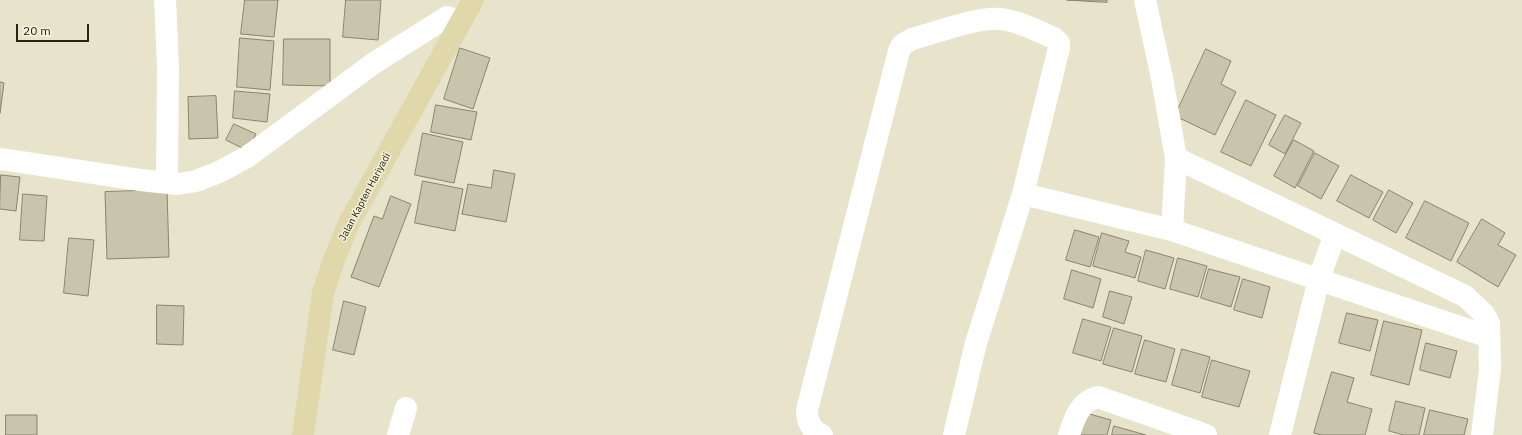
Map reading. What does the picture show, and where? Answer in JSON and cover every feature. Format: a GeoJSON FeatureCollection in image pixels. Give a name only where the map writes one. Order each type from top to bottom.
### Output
{"type":"FeatureCollection","features":[{"type":"Feature","properties":{"kind":"main road","name":"Jalan Kapten Hariyadi"},"geometry":{"type":"LineString","coordinates":[[303,435],[323,293],[334,259],[349,223],[473,0]]}},
{"type":"Feature","properties":{"kind":"street"},"geometry":{"type":"LineString","coordinates":[[165,0],[168,66],[167,182]]}},
{"type":"Feature","properties":{"kind":"street"},"geometry":{"type":"LineString","coordinates":[[1145,0],[1162,78],[1176,158],[1172,230]]}},
{"type":"Feature","properties":{"kind":"street"},"geometry":{"type":"LineString","coordinates":[[0,159],[178,184],[196,181],[219,172],[247,157],[374,63],[446,17],[461,21]]}},
{"type":"Feature","properties":{"kind":"street"},"geometry":{"type":"LineString","coordinates":[[822,435],[811,427],[807,416],[807,410],[899,51],[906,42],[972,23],[993,19],[1008,20],[1044,33],[1054,38],[1059,44],[1023,194],[976,344],[954,435]]}},
{"type":"Feature","properties":{"kind":"street"},"geometry":{"type":"LineString","coordinates":[[1176,158],[1465,296],[1484,314],[1489,323],[1490,370],[1482,435]]}},
{"type":"Feature","properties":{"kind":"street"},"geometry":{"type":"LineString","coordinates":[[1023,194],[1172,230],[1489,337]]}},
{"type":"Feature","properties":{"kind":"street"},"geometry":{"type":"LineString","coordinates":[[1280,435],[1319,279],[1335,234]]}},
{"type":"Feature","properties":{"kind":"street"},"geometry":{"type":"LineString","coordinates":[[1069,435],[1073,420],[1083,405],[1089,399],[1098,397],[1206,435]]}},
{"type":"Feature","properties":{"kind":"street"},"geometry":{"type":"LineString","coordinates":[[398,435],[406,408]]}},
{"type":"Feature","properties":{"kind":"building"},"geometry":{"type":"Polygon","coordinates":[[[245,0],[278,0],[274,37],[241,34],[245,0]]]}},
{"type":"Feature","properties":{"kind":"building"},"geometry":{"type":"Polygon","coordinates":[[[346,0],[381,0],[378,40],[343,37],[346,0]]]}},
{"type":"Feature","properties":{"kind":"building"},"geometry":{"type":"Polygon","coordinates":[[[1067,0],[1107,0],[1107,2],[1067,0]]]}},
{"type":"Feature","properties":{"kind":"building"},"geometry":{"type":"Polygon","coordinates":[[[240,38],[274,41],[270,90],[237,87],[240,38]]]}},
{"type":"Feature","properties":{"kind":"building"},"geometry":{"type":"Polygon","coordinates":[[[284,39],[330,39],[330,86],[283,85],[284,39]]]}},
{"type":"Feature","properties":{"kind":"building"},"geometry":{"type":"Polygon","coordinates":[[[460,48],[490,58],[473,109],[444,99],[460,48]]]}},
{"type":"Feature","properties":{"kind":"building"},"geometry":{"type":"Polygon","coordinates":[[[1206,49],[1231,61],[1221,84],[1236,92],[1215,135],[1175,116],[1206,49]]]}},
{"type":"Feature","properties":{"kind":"building"},"geometry":{"type":"Polygon","coordinates":[[[0,82],[4,83],[0,113],[0,82]]]}},
{"type":"Feature","properties":{"kind":"building"},"geometry":{"type":"Polygon","coordinates":[[[235,91],[270,94],[267,122],[233,118],[235,91]]]}},
{"type":"Feature","properties":{"kind":"building"},"geometry":{"type":"Polygon","coordinates":[[[216,96],[218,138],[189,139],[188,97],[216,96]]]}},
{"type":"Feature","properties":{"kind":"building"},"geometry":{"type":"Polygon","coordinates":[[[1246,100],[1276,115],[1251,166],[1221,152],[1246,100]]]}},
{"type":"Feature","properties":{"kind":"building"},"geometry":{"type":"Polygon","coordinates":[[[436,105],[477,112],[471,140],[431,132],[436,105]]]}},
{"type":"Feature","properties":{"kind":"building"},"geometry":{"type":"Polygon","coordinates":[[[1285,115],[1301,123],[1285,154],[1269,145],[1285,115]]]}},
{"type":"Feature","properties":{"kind":"building"},"geometry":{"type":"Polygon","coordinates":[[[234,124],[256,134],[248,151],[226,140],[234,124]]]}},
{"type":"Feature","properties":{"kind":"building"},"geometry":{"type":"Polygon","coordinates":[[[423,133],[463,142],[454,183],[415,175],[423,133]]]}},
{"type":"Feature","properties":{"kind":"building"},"geometry":{"type":"Polygon","coordinates":[[[1294,140],[1314,151],[1295,188],[1274,176],[1294,140]]]}},
{"type":"Feature","properties":{"kind":"building"},"geometry":{"type":"Polygon","coordinates":[[[1315,153],[1339,166],[1321,199],[1298,186],[1315,153]]]}},
{"type":"Feature","properties":{"kind":"building"},"geometry":{"type":"Polygon","coordinates":[[[494,170],[515,174],[506,222],[462,214],[468,184],[491,188],[494,170]]]}},
{"type":"Feature","properties":{"kind":"building"},"geometry":{"type":"Polygon","coordinates":[[[1,175],[20,177],[16,211],[0,209],[1,175]]]}},
{"type":"Feature","properties":{"kind":"building"},"geometry":{"type":"Polygon","coordinates":[[[1351,175],[1383,192],[1369,218],[1337,201],[1351,175]]]}},
{"type":"Feature","properties":{"kind":"building"},"geometry":{"type":"Polygon","coordinates":[[[423,181],[463,189],[455,231],[415,223],[423,181]]]}},
{"type":"Feature","properties":{"kind":"building"},"geometry":{"type":"Polygon","coordinates":[[[167,190],[169,257],[107,259],[105,192],[167,190]]]}},
{"type":"Feature","properties":{"kind":"building"},"geometry":{"type":"Polygon","coordinates":[[[1389,190],[1413,203],[1396,233],[1373,220],[1389,190]]]}},
{"type":"Feature","properties":{"kind":"building"},"geometry":{"type":"Polygon","coordinates":[[[23,194],[47,196],[44,241],[20,240],[23,194]]]}},
{"type":"Feature","properties":{"kind":"building"},"geometry":{"type":"Polygon","coordinates":[[[391,196],[411,204],[379,287],[351,277],[374,216],[382,219],[391,196]]]}},
{"type":"Feature","properties":{"kind":"building"},"geometry":{"type":"Polygon","coordinates":[[[1425,201],[1469,223],[1451,261],[1406,238],[1425,201]]]}},
{"type":"Feature","properties":{"kind":"building"},"geometry":{"type":"Polygon","coordinates":[[[1482,219],[1505,233],[1498,245],[1516,255],[1498,287],[1457,262],[1482,219]]]}},
{"type":"Feature","properties":{"kind":"building"},"geometry":{"type":"Polygon","coordinates":[[[1075,230],[1099,237],[1090,267],[1066,260],[1075,230]]]}},
{"type":"Feature","properties":{"kind":"building"},"geometry":{"type":"Polygon","coordinates":[[[1102,233],[1129,241],[1125,252],[1141,257],[1135,278],[1093,266],[1102,233]]]}},
{"type":"Feature","properties":{"kind":"building"},"geometry":{"type":"Polygon","coordinates":[[[69,238],[94,240],[88,296],[64,293],[69,238]]]}},
{"type":"Feature","properties":{"kind":"building"},"geometry":{"type":"Polygon","coordinates":[[[1146,250],[1174,258],[1165,289],[1138,281],[1146,250]]]}},
{"type":"Feature","properties":{"kind":"building"},"geometry":{"type":"Polygon","coordinates":[[[1178,258],[1207,266],[1198,297],[1170,289],[1178,258]]]}},
{"type":"Feature","properties":{"kind":"building"},"geometry":{"type":"Polygon","coordinates":[[[1209,269],[1240,277],[1231,307],[1201,298],[1209,269]]]}},
{"type":"Feature","properties":{"kind":"building"},"geometry":{"type":"Polygon","coordinates":[[[1072,270],[1101,279],[1093,308],[1064,299],[1072,270]]]}},
{"type":"Feature","properties":{"kind":"building"},"geometry":{"type":"Polygon","coordinates":[[[1243,279],[1270,287],[1262,318],[1234,310],[1243,279]]]}},
{"type":"Feature","properties":{"kind":"building"},"geometry":{"type":"Polygon","coordinates":[[[1110,291],[1132,297],[1124,324],[1103,317],[1110,291]]]}},
{"type":"Feature","properties":{"kind":"building"},"geometry":{"type":"Polygon","coordinates":[[[344,301],[366,307],[354,355],[333,350],[344,301]]]}},
{"type":"Feature","properties":{"kind":"building"},"geometry":{"type":"Polygon","coordinates":[[[157,305],[184,306],[183,345],[157,344],[157,305]]]}},
{"type":"Feature","properties":{"kind":"building"},"geometry":{"type":"Polygon","coordinates":[[[1347,313],[1378,320],[1370,351],[1339,343],[1347,313]]]}},
{"type":"Feature","properties":{"kind":"building"},"geometry":{"type":"Polygon","coordinates":[[[1083,319],[1111,327],[1101,361],[1073,353],[1083,319]]]}},
{"type":"Feature","properties":{"kind":"building"},"geometry":{"type":"Polygon","coordinates":[[[1384,321],[1422,330],[1409,385],[1371,375],[1384,321]]]}},
{"type":"Feature","properties":{"kind":"building"},"geometry":{"type":"Polygon","coordinates":[[[1114,328],[1142,336],[1132,372],[1103,364],[1114,328]]]}},
{"type":"Feature","properties":{"kind":"building"},"geometry":{"type":"Polygon","coordinates":[[[1145,340],[1175,349],[1166,382],[1135,374],[1145,340]]]}},
{"type":"Feature","properties":{"kind":"building"},"geometry":{"type":"Polygon","coordinates":[[[1426,343],[1457,351],[1450,378],[1420,370],[1426,343]]]}},
{"type":"Feature","properties":{"kind":"building"},"geometry":{"type":"Polygon","coordinates":[[[1182,349],[1210,357],[1200,393],[1172,385],[1182,349]]]}},
{"type":"Feature","properties":{"kind":"building"},"geometry":{"type":"Polygon","coordinates":[[[1212,360],[1250,371],[1239,407],[1202,397],[1212,360]]]}},
{"type":"Feature","properties":{"kind":"building"},"geometry":{"type":"Polygon","coordinates":[[[1332,372],[1354,378],[1347,402],[1372,409],[1365,435],[1321,435],[1314,433],[1332,372]]]}},
{"type":"Feature","properties":{"kind":"building"},"geometry":{"type":"Polygon","coordinates":[[[1396,401],[1425,408],[1419,435],[1404,435],[1389,431],[1396,401]]]}},
{"type":"Feature","properties":{"kind":"building"},"geometry":{"type":"Polygon","coordinates":[[[1430,410],[1468,419],[1464,435],[1424,435],[1430,410]]]}},
{"type":"Feature","properties":{"kind":"building"},"geometry":{"type":"Polygon","coordinates":[[[1079,411],[1111,420],[1107,435],[1072,435],[1079,411]]]}},
{"type":"Feature","properties":{"kind":"building"},"geometry":{"type":"Polygon","coordinates":[[[6,415],[37,415],[37,435],[6,435],[6,415]]]}},
{"type":"Feature","properties":{"kind":"building"},"geometry":{"type":"Polygon","coordinates":[[[1114,426],[1146,435],[1112,435],[1114,426]]]}}]}
